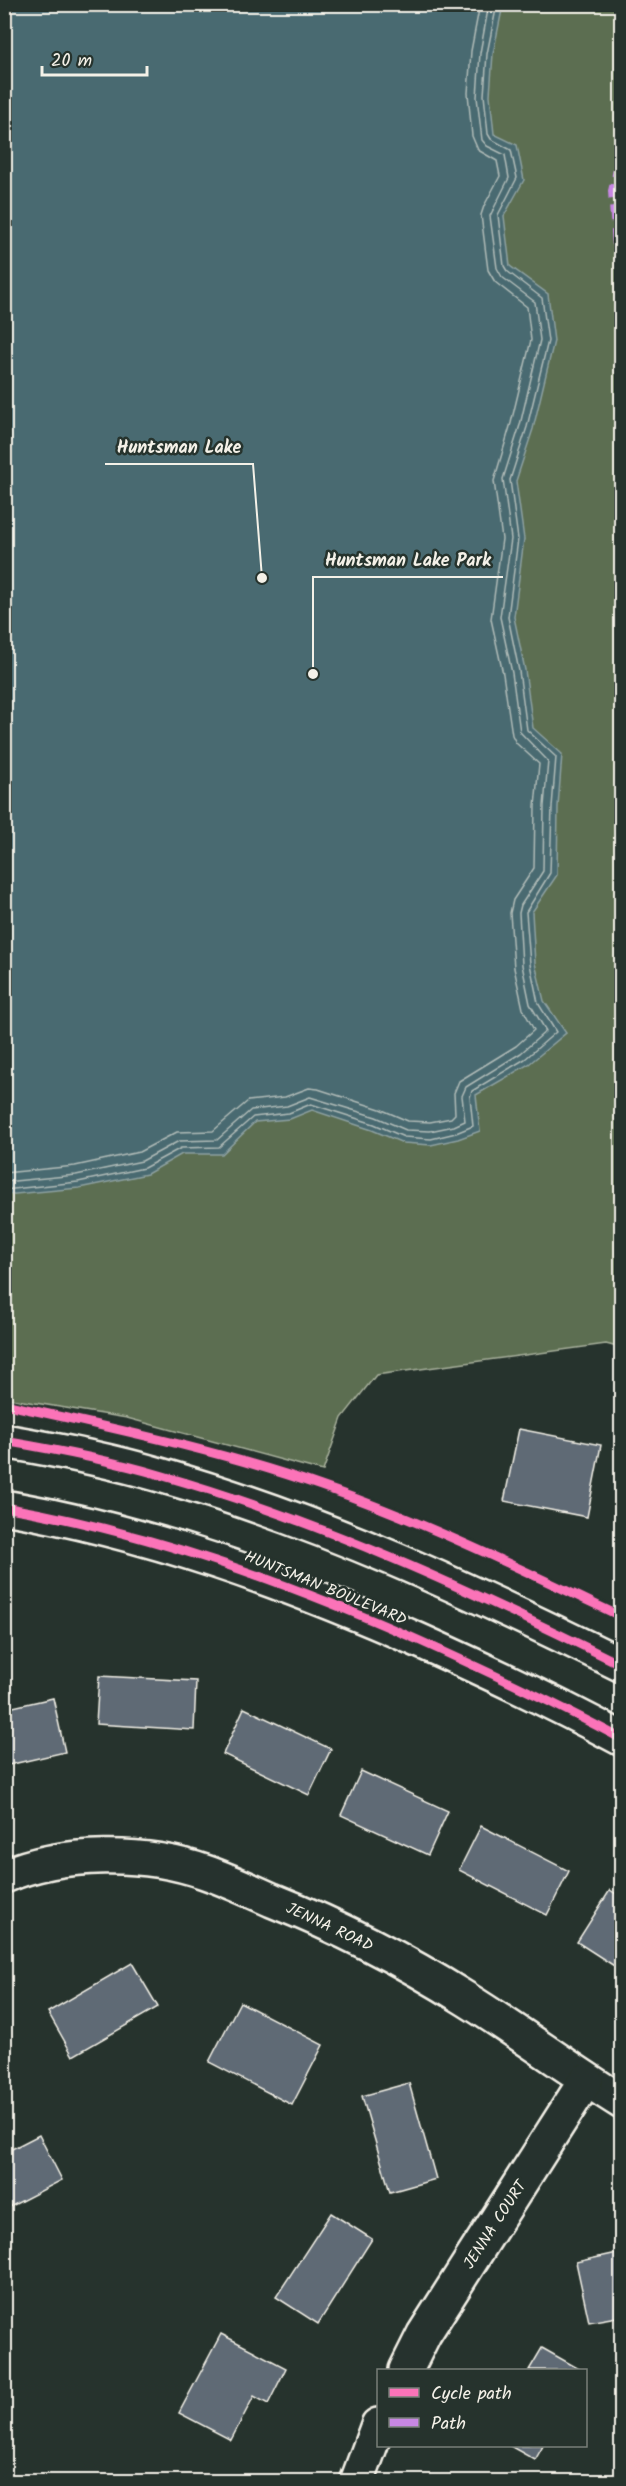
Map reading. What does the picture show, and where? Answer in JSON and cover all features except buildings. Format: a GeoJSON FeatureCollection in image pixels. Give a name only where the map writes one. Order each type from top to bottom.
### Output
{"type":"FeatureCollection","features":[{"type":"Feature","properties":{"kind":"street"},"geometry":{"type":"LineString","coordinates":[[4,1441],[71,1453],[159,1474],[268,1509],[376,1550],[503,1606],[621,1665]]}},
{"type":"Feature","properties":{"kind":"street","name":"HUNTSMAN BOULEVARD"},"geometry":{"type":"LineString","coordinates":[[4,1508],[58,1517],[141,1537],[247,1571],[351,1611],[476,1666],[621,1739]]}},
{"type":"Feature","properties":{"kind":"street","name":"JENNA ROAD"},"geometry":{"type":"LineString","coordinates":[[4,1876],[68,1860],[118,1857],[162,1861],[204,1871],[328,1923],[384,1951],[466,1999],[621,2102]]}},
{"type":"Feature","properties":{"kind":"street","name":"JENNA COURT"},"geometry":{"type":"LineString","coordinates":[[406,2369],[424,2334],[586,2080]]}},
{"type":"Feature","properties":{"kind":"street"},"geometry":{"type":"LineString","coordinates":[[357,2481],[377,2428]]}},
{"type":"Feature","properties":{"kind":"green space"},"geometry":{"type":"Polygon","coordinates":[[[4,5],[621,5],[621,1348],[606,1344],[376,1375],[342,1418],[323,1471],[127,1418],[5,1398],[4,5]]]}},
{"type":"Feature","properties":{"kind":"water"},"geometry":{"type":"Polygon","coordinates":[[[4,5],[503,5],[493,54],[490,95],[494,134],[517,145],[524,180],[504,216],[510,266],[548,294],[554,341],[533,429],[516,481],[524,539],[514,617],[525,670],[533,728],[562,754],[558,807],[557,875],[532,912],[535,963],[544,1001],[566,1033],[529,1064],[476,1095],[480,1131],[431,1145],[403,1143],[312,1110],[290,1119],[255,1122],[222,1154],[182,1154],[147,1174],[79,1188],[5,1195],[4,5]]]}},
{"type":"Feature","properties":{"kind":"marked path"},"geometry":{"type":"LineString","coordinates":[[616,245],[612,191],[622,149]]}},
{"type":"Feature","properties":{"kind":"cycle path"},"geometry":{"type":"LineString","coordinates":[[4,1404],[243,1461],[321,1486],[436,1531],[622,1617]]}},
{"type":"Feature","properties":{"kind":"cycle path"},"geometry":{"type":"LineString","coordinates":[[4,1441],[141,1470],[220,1493],[279,1514],[452,1584],[622,1665]]}},
{"type":"Feature","properties":{"kind":"cycle path"},"geometry":{"type":"LineString","coordinates":[[4,1507],[58,1517],[163,1545],[317,1598],[418,1640],[622,1739]]}},
{"type":"Feature","properties":{"kind":"place","name":"Huntsman Lake"},"geometry":{"type":"Point","coordinates":[262,578]}},
{"type":"Feature","properties":{"kind":"place","name":"Huntsman Lake Park"},"geometry":{"type":"Point","coordinates":[313,674]}}]}
